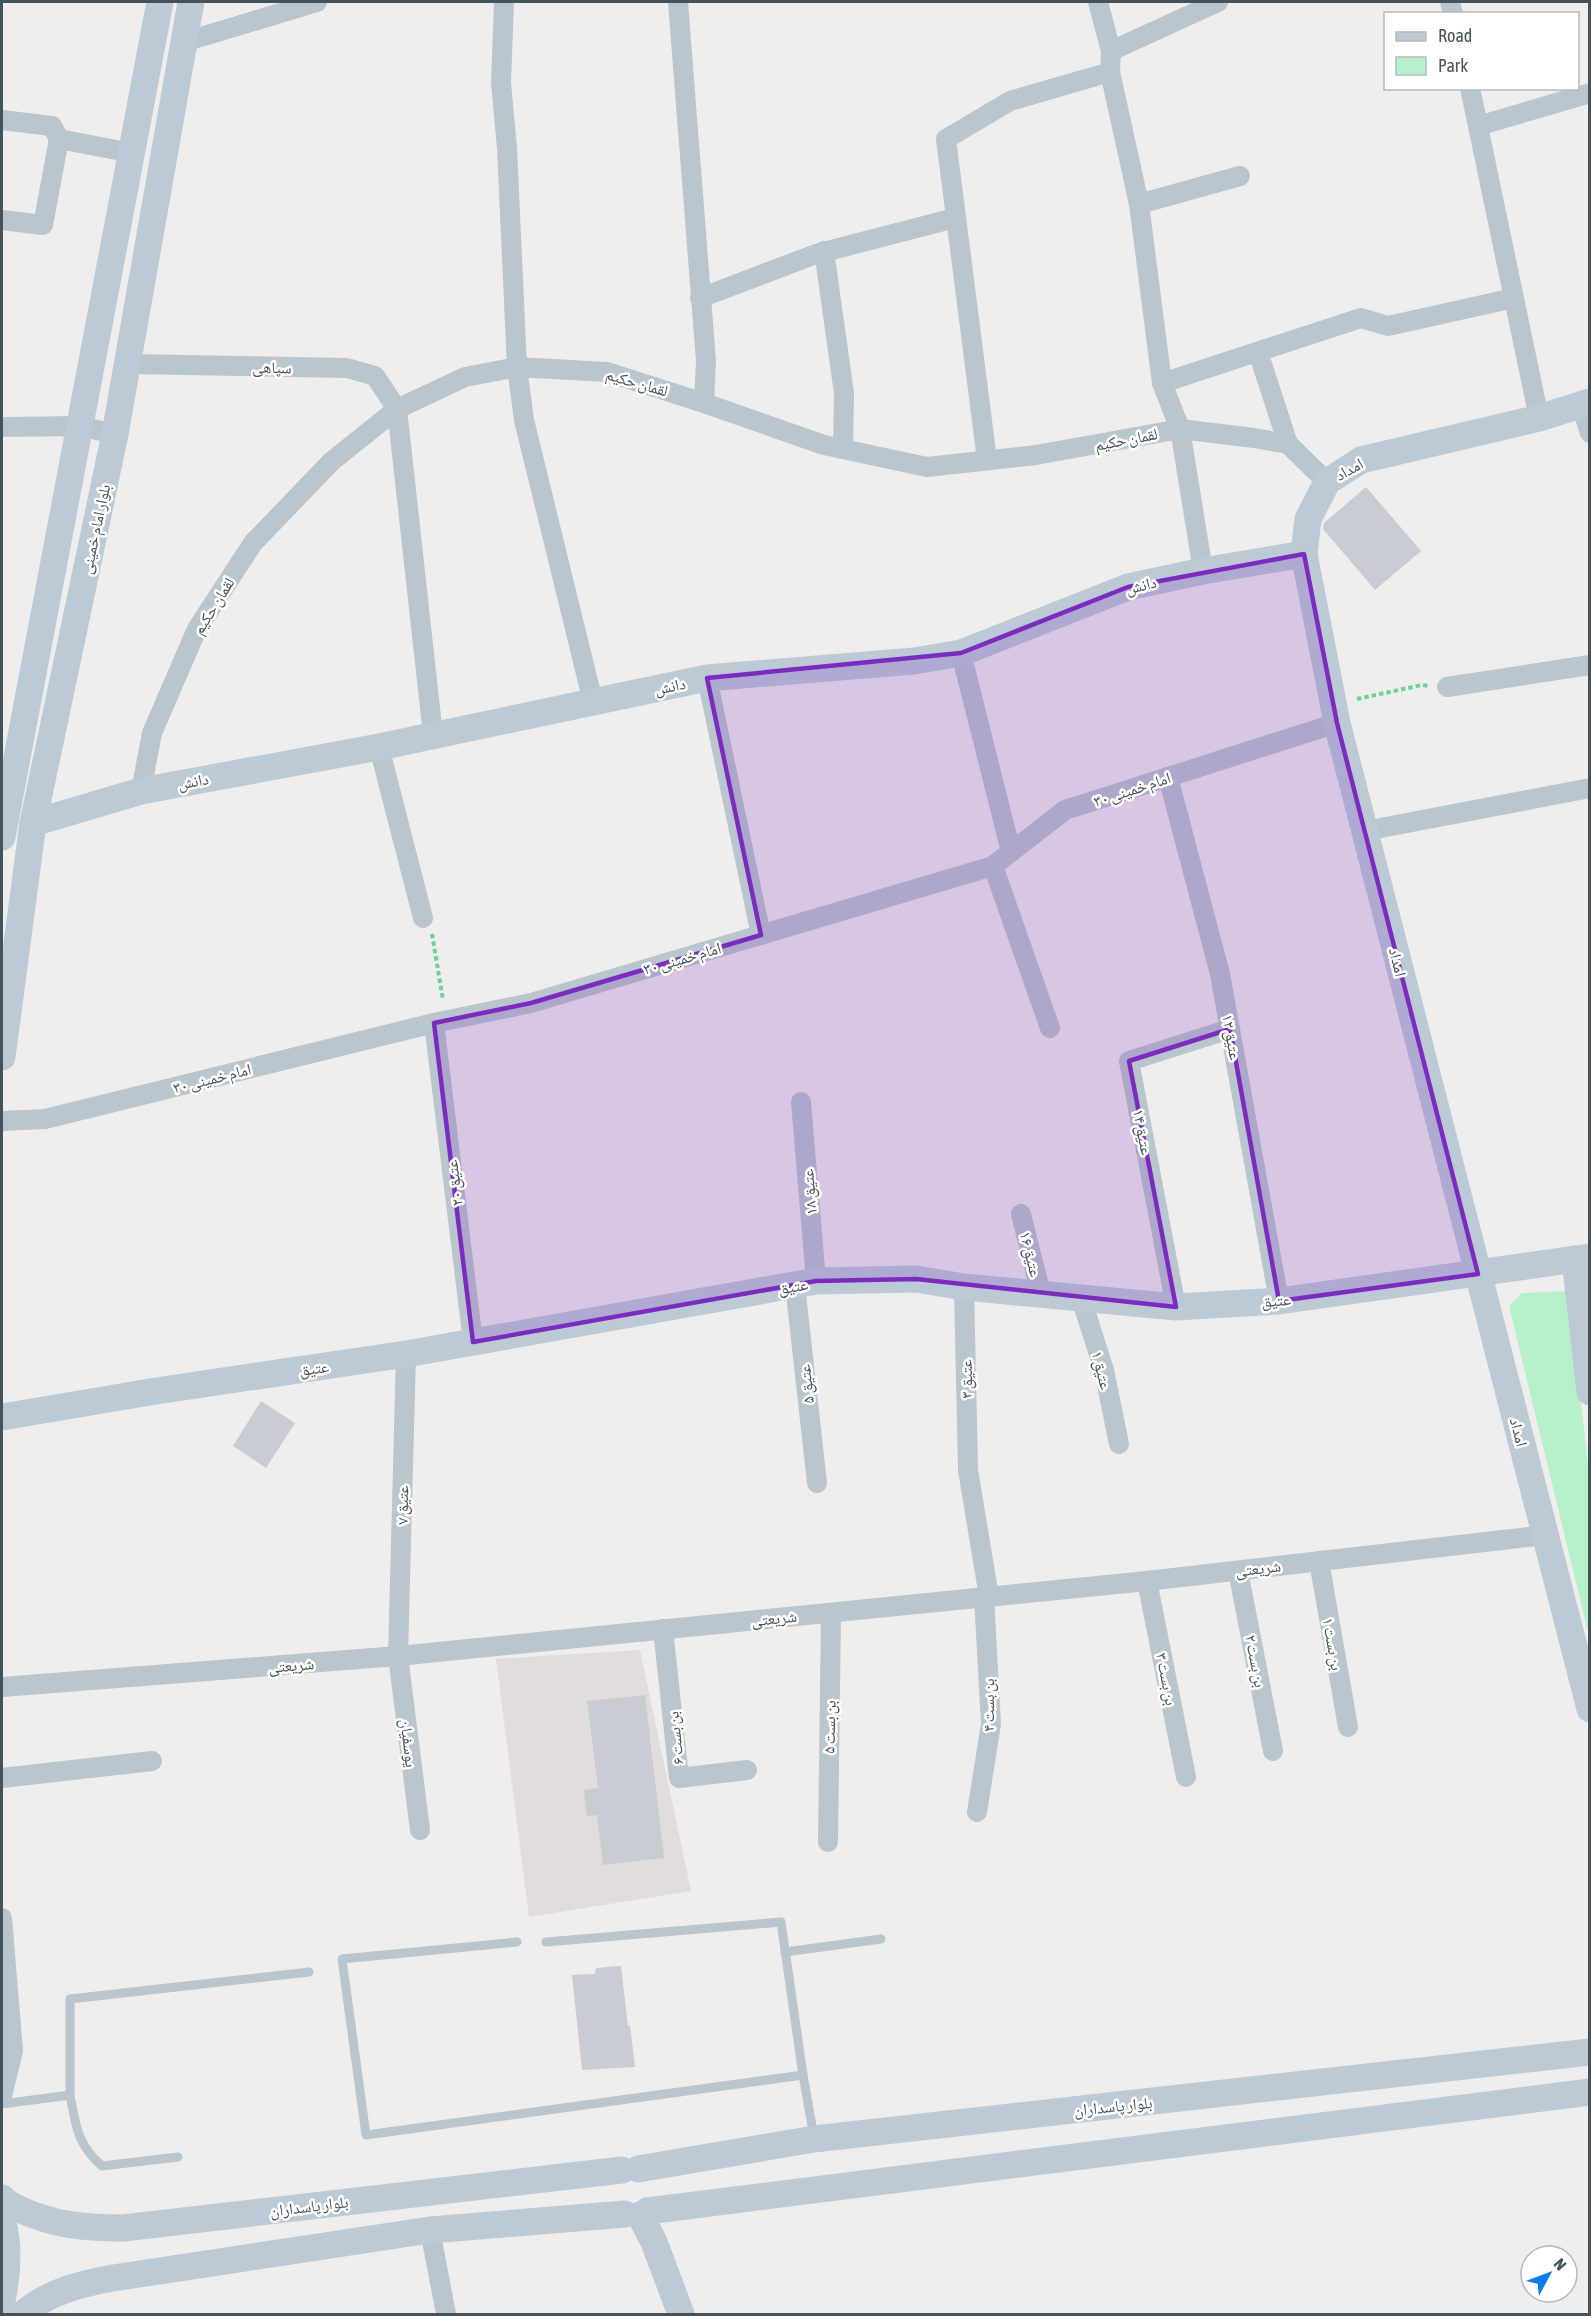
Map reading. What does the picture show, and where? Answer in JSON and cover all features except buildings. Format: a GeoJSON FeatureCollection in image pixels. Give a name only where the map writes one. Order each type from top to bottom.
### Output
{"type":"FeatureCollection","features":[{"type":"Feature","properties":{"kind":"main road","name":"بلوار امام خمینی"},"geometry":{"type":"LineString","coordinates":[[2,837],[11,736],[79,426],[160,2]]}},
{"type":"Feature","properties":{"kind":"main road","name":"بلوار امام خمینی"},"geometry":{"type":"LineString","coordinates":[[2,1058],[33,823],[115,434],[191,2]]}},
{"type":"Feature","properties":{"kind":"main road","name":"امداد"},"geometry":{"type":"LineString","coordinates":[[1585,404],[1539,418],[1361,460],[1327,482],[1308,519],[1304,554],[1335,714],[1590,1709]]}},
{"type":"Feature","properties":{"kind":"main road","name":"دانش"},"geometry":{"type":"LineString","coordinates":[[33,823],[141,791],[379,747],[708,678],[914,661],[961,653],[1128,587],[1203,571],[1304,554]]}},
{"type":"Feature","properties":{"kind":"main road","name":"عتیق"},"geometry":{"type":"LineString","coordinates":[[2,1417],[156,1391],[406,1354],[806,1283],[916,1279],[964,1287],[1176,1307],[1279,1301],[1582,1258]]}},
{"type":"Feature","properties":{"kind":"main road"},"geometry":{"type":"LineString","coordinates":[[1582,1258],[1590,1392]]}},
{"type":"Feature","properties":{"kind":"main road","name":"بلوار پاسداران"},"geometry":{"type":"LineString","coordinates":[[2,2198],[4,2202],[28,2214],[55,2223],[78,2227],[123,2228],[630,2169],[814,2139],[1590,2052]]}},
{"type":"Feature","properties":{"kind":"main road"},"geometry":{"type":"LineString","coordinates":[[23,2314],[37,2302],[84,2284],[430,2230],[637,2213],[1590,2092]]}},
{"type":"Feature","properties":{"kind":"main road"},"geometry":{"type":"LineString","coordinates":[[637,2213],[653,2206],[657,2191],[651,2176],[630,2169],[611,2182],[609,2189],[613,2204],[637,2213],[654,2242],[681,2314]]}},
{"type":"Feature","properties":{"kind":"main road"},"geometry":{"type":"LineString","coordinates":[[2,2220],[7,2277],[2,2301]]}},
{"type":"Feature","properties":{"kind":"street"},"geometry":{"type":"LineString","coordinates":[[184,42],[317,2]]}},
{"type":"Feature","properties":{"kind":"street"},"geometry":{"type":"LineString","coordinates":[[504,2],[501,83],[507,148],[517,367],[524,420],[593,702]]}},
{"type":"Feature","properties":{"kind":"street"},"geometry":{"type":"LineString","coordinates":[[678,2],[706,361],[704,403]]}},
{"type":"Feature","properties":{"kind":"street"},"geometry":{"type":"LineString","coordinates":[[1098,2],[1111,51],[1110,72],[1139,204],[1162,383],[1180,429],[1203,571]]}},
{"type":"Feature","properties":{"kind":"street"},"geometry":{"type":"LineString","coordinates":[[1111,51],[1218,2]]}},
{"type":"Feature","properties":{"kind":"street"},"geometry":{"type":"LineString","coordinates":[[987,460],[946,139],[1010,101],[1110,72]]}},
{"type":"Feature","properties":{"kind":"street"},"geometry":{"type":"LineString","coordinates":[[1470,90],[1539,418]]}},
{"type":"Feature","properties":{"kind":"street"},"geometry":{"type":"LineString","coordinates":[[1478,126],[1590,93]]}},
{"type":"Feature","properties":{"kind":"street"},"geometry":{"type":"LineString","coordinates":[[2,120],[52,126],[59,139],[43,225],[2,220]]}},
{"type":"Feature","properties":{"kind":"street"},"geometry":{"type":"LineString","coordinates":[[59,139],[132,153]]}},
{"type":"Feature","properties":{"kind":"street"},"geometry":{"type":"LineString","coordinates":[[1139,204],[1240,176]]}},
{"type":"Feature","properties":{"kind":"street"},"geometry":{"type":"LineString","coordinates":[[700,298],[824,252],[955,218]]}},
{"type":"Feature","properties":{"kind":"street"},"geometry":{"type":"LineString","coordinates":[[824,252],[844,393],[843,449]]}},
{"type":"Feature","properties":{"kind":"street"},"geometry":{"type":"LineString","coordinates":[[1162,383],[1361,318],[1388,326],[1514,298]]}},
{"type":"Feature","properties":{"kind":"street"},"geometry":{"type":"LineString","coordinates":[[1258,352],[1288,444],[1327,482]]}},
{"type":"Feature","properties":{"kind":"street","name":"سپاهی"},"geometry":{"type":"LineString","coordinates":[[128,364],[347,368],[375,376],[397,410]]}},
{"type":"Feature","properties":{"kind":"street","name":"لقمان حکیم"},"geometry":{"type":"LineString","coordinates":[[141,791],[152,733],[197,629],[253,543],[332,461],[397,410],[465,377],[517,367],[608,372],[824,445],[927,467],[1036,455],[1180,429],[1288,444]]}},
{"type":"Feature","properties":{"kind":"street"},"geometry":{"type":"LineString","coordinates":[[1585,404],[1590,433]]}},
{"type":"Feature","properties":{"kind":"street"},"geometry":{"type":"LineString","coordinates":[[397,410],[433,735]]}},
{"type":"Feature","properties":{"kind":"street"},"geometry":{"type":"LineString","coordinates":[[2,427],[79,426],[115,434]]}},
{"type":"Feature","properties":{"kind":"street"},"geometry":{"type":"LineString","coordinates":[[961,653],[1011,852]]}},
{"type":"Feature","properties":{"kind":"street"},"geometry":{"type":"LineString","coordinates":[[1447,687],[1590,665]]}},
{"type":"Feature","properties":{"kind":"street"},"geometry":{"type":"LineString","coordinates":[[708,678],[761,935]]}},
{"type":"Feature","properties":{"kind":"street","name":"امام خمینی ۳۰"},"geometry":{"type":"LineString","coordinates":[[2,1121],[45,1119],[440,1022],[531,1003],[993,866],[1065,810],[1168,777],[1335,714]]}},
{"type":"Feature","properties":{"kind":"street"},"geometry":{"type":"LineString","coordinates":[[379,747],[423,918]]}},
{"type":"Feature","properties":{"kind":"street","name":"عتیق ۱۲"},"geometry":{"type":"LineString","coordinates":[[1168,777],[1220,974],[1279,1301]]}},
{"type":"Feature","properties":{"kind":"street"},"geometry":{"type":"LineString","coordinates":[[1365,831],[1590,788]]}},
{"type":"Feature","properties":{"kind":"street"},"geometry":{"type":"LineString","coordinates":[[993,866],[1050,1028]]}},
{"type":"Feature","properties":{"kind":"street","name":"عتیق ۲۰"},"geometry":{"type":"LineString","coordinates":[[440,1022],[473,1342]]}},
{"type":"Feature","properties":{"kind":"street","name":"عتیق ۱۴"},"geometry":{"type":"LineString","coordinates":[[1176,1307],[1129,1061],[1230,1029]]}},
{"type":"Feature","properties":{"kind":"street","name":"عتیق ۱۸"},"geometry":{"type":"LineString","coordinates":[[801,1102],[806,1283]]}},
{"type":"Feature","properties":{"kind":"street","name":"عتیق ۱۶"},"geometry":{"type":"LineString","coordinates":[[1021,1214],[1041,1294]]}},
{"type":"Feature","properties":{"kind":"street","name":"عتیق ۵"},"geometry":{"type":"LineString","coordinates":[[806,1283],[817,1483]]}},
{"type":"Feature","properties":{"kind":"street","name":"عتیق ۳"},"geometry":{"type":"LineString","coordinates":[[964,1287],[968,1470],[986,1597]]}},
{"type":"Feature","properties":{"kind":"street","name":"عتیق ۱"},"geometry":{"type":"LineString","coordinates":[[1081,1298],[1104,1370],[1119,1444]]}},
{"type":"Feature","properties":{"kind":"street","name":"عتیق ۷"},"geometry":{"type":"LineString","coordinates":[[398,1656],[406,1354]]}},
{"type":"Feature","properties":{"kind":"street","name":"شریعتی"},"geometry":{"type":"LineString","coordinates":[[2,1688],[398,1656],[1147,1581],[1546,1535]]}},
{"type":"Feature","properties":{"kind":"street","name":"بن بست ۱"},"geometry":{"type":"LineString","coordinates":[[1319,1561],[1348,1727]]}},
{"type":"Feature","properties":{"kind":"street","name":"بن بست ۲"},"geometry":{"type":"LineString","coordinates":[[1238,1571],[1273,1751]]}},
{"type":"Feature","properties":{"kind":"street","name":"بن بست ۳"},"geometry":{"type":"LineString","coordinates":[[1147,1581],[1186,1777]]}},
{"type":"Feature","properties":{"kind":"street","name":"بن بست ۴"},"geometry":{"type":"LineString","coordinates":[[977,1812],[991,1724],[986,1597]]}},
{"type":"Feature","properties":{"kind":"street","name":"بن بست ۵"},"geometry":{"type":"LineString","coordinates":[[828,1842],[831,1612]]}},
{"type":"Feature","properties":{"kind":"street","name":"بن بست ۶"},"geometry":{"type":"LineString","coordinates":[[663,1629],[680,1778],[747,1770]]}},
{"type":"Feature","properties":{"kind":"street","name":"یوسفیان"},"geometry":{"type":"LineString","coordinates":[[398,1656],[420,1830]]}},
{"type":"Feature","properties":{"kind":"street"},"geometry":{"type":"LineString","coordinates":[[2,1778],[152,1761]]}},
{"type":"Feature","properties":{"kind":"street"},"geometry":{"type":"LineString","coordinates":[[2,1918],[13,2051],[2,2096]]}},
{"type":"Feature","properties":{"kind":"street"},"geometry":{"type":"LineString","coordinates":[[430,2230],[446,2314]]}},
{"type":"Feature","properties":{"kind":"lane"},"geometry":{"type":"LineString","coordinates":[[546,1942],[781,1922],[814,2139]]}},
{"type":"Feature","properties":{"kind":"lane"},"geometry":{"type":"LineString","coordinates":[[785,1952],[881,1939]]}},
{"type":"Feature","properties":{"kind":"lane"},"geometry":{"type":"LineString","coordinates":[[517,1942],[342,1959],[366,2135],[803,2075]]}},
{"type":"Feature","properties":{"kind":"lane"},"geometry":{"type":"LineString","coordinates":[[178,2157],[102,2166],[84,2148],[77,2133],[70,2095],[70,1999],[309,1972]]}},
{"type":"Feature","properties":{"kind":"lane"},"geometry":{"type":"LineString","coordinates":[[2,2104],[70,2095]]}},
{"type":"Feature","properties":{"kind":"path"},"geometry":{"type":"LineString","coordinates":[[1335,714],[1422,685],[1447,687]]}},
{"type":"Feature","properties":{"kind":"path"},"geometry":{"type":"LineString","coordinates":[[423,918],[431,928],[440,1022]]}},
{"type":"Feature","properties":{"kind":"highlighted area"},"geometry":{"type":"Polygon","coordinates":[[[1304,554],[1337,723],[1478,1274],[1279,1301],[1230,1029],[1129,1061],[1176,1307],[916,1279],[816,1281],[473,1342],[434,1023],[531,1003],[761,935],[707,678],[961,653],[1128,587],[1304,554]]]}},
{"type":"Feature","properties":{"kind":"shaded area"},"geometry":{"type":"Polygon","coordinates":[[[640,1650],[691,1891],[529,1917],[496,1659],[640,1650]]]}},
{"type":"Feature","properties":{"kind":"green space"},"geometry":{"type":"Polygon","coordinates":[[[1568,1291],[1589,1472],[1589,1636],[1509,1306],[1522,1293],[1568,1291]]]}}]}
